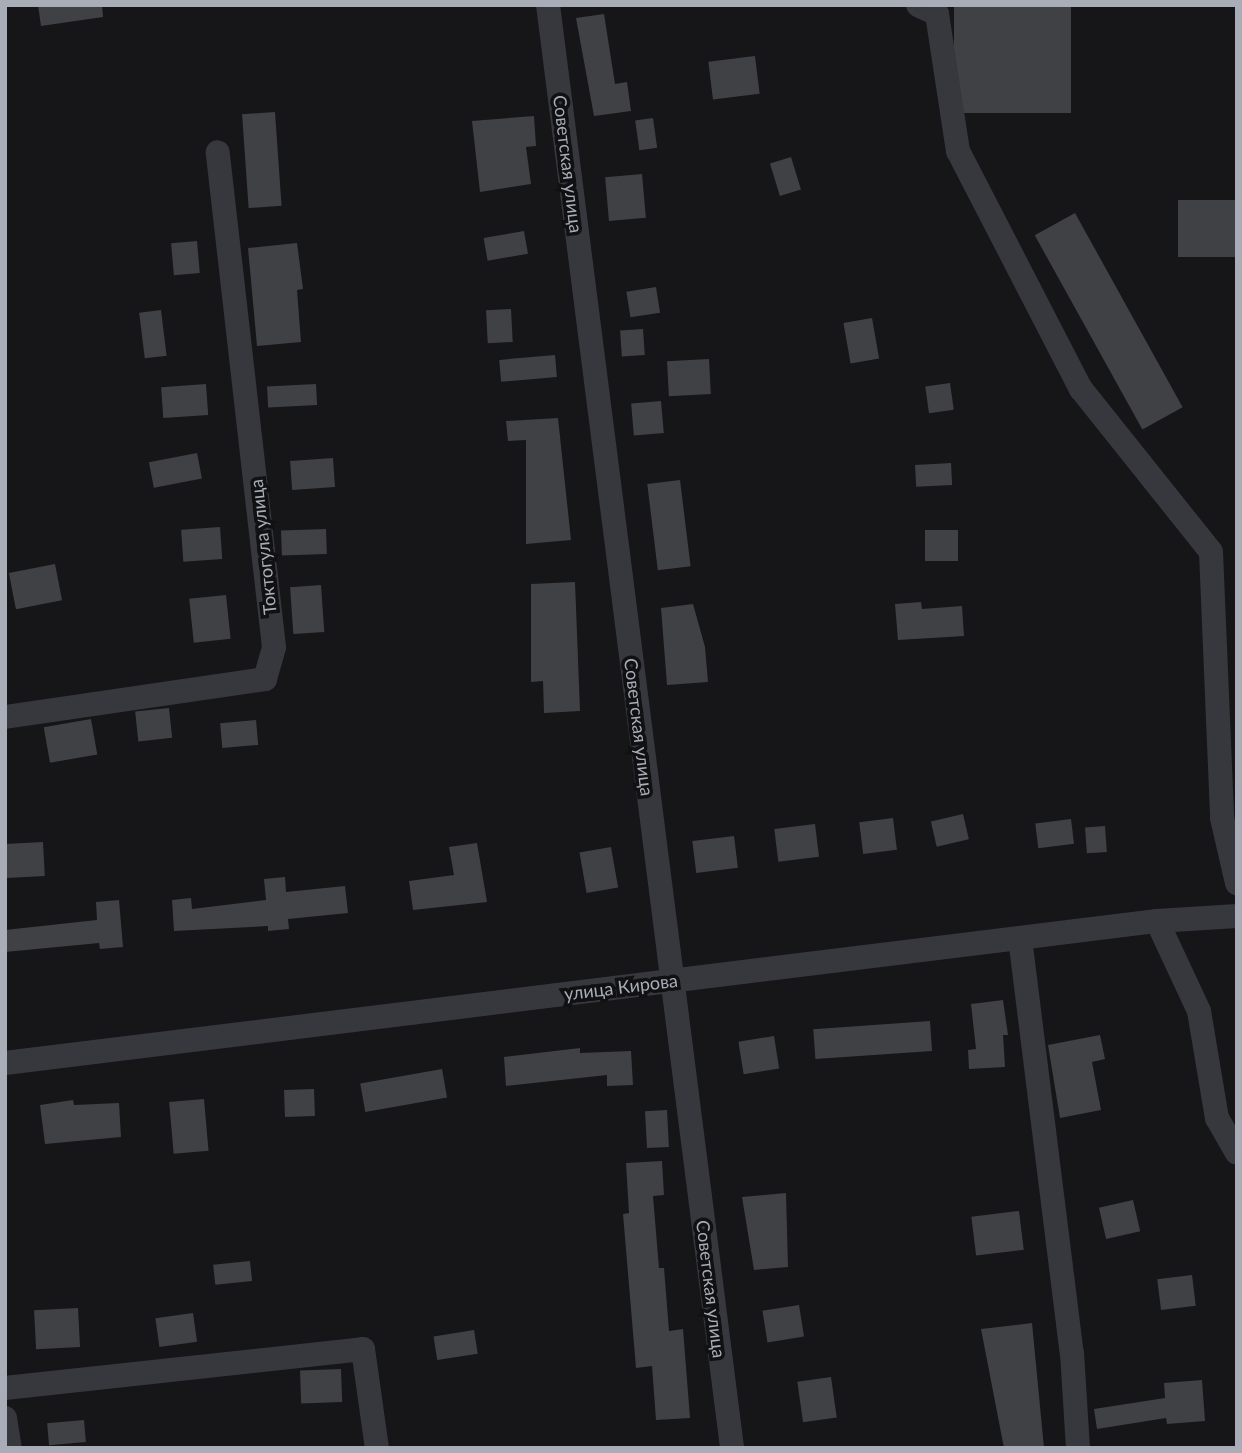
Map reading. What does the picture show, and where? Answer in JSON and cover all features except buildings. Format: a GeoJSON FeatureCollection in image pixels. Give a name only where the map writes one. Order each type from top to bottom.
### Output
{"type":"FeatureCollection","features":[{"type":"Feature","properties":{"kind":"street","name":"Советская улица"},"geometry":{"type":"LineString","coordinates":[[548,5],[732,1448]]}},
{"type":"Feature","properties":{"kind":"street"},"geometry":{"type":"LineString","coordinates":[[918,5],[937,14],[958,150],[1081,389],[1211,552],[1222,818],[1237,883]]}},
{"type":"Feature","properties":{"kind":"street","name":"Токтогула улица"},"geometry":{"type":"LineString","coordinates":[[5,717],[265,679],[274,646],[218,152]]}},
{"type":"Feature","properties":{"kind":"street","name":"улица Кирова"},"geometry":{"type":"LineString","coordinates":[[5,1063],[1157,921],[1237,916]]}},
{"type":"Feature","properties":{"kind":"street"},"geometry":{"type":"LineString","coordinates":[[1157,921],[1199,1011],[1217,1118],[1237,1153]]}},
{"type":"Feature","properties":{"kind":"street"},"geometry":{"type":"LineString","coordinates":[[1020,939],[1072,1353],[1078,1448]]}},
{"type":"Feature","properties":{"kind":"street"},"geometry":{"type":"LineString","coordinates":[[5,1388],[363,1349],[377,1448]]}},
{"type":"Feature","properties":{"kind":"street"},"geometry":{"type":"LineString","coordinates":[[5,1418],[9,1448]]}}]}
